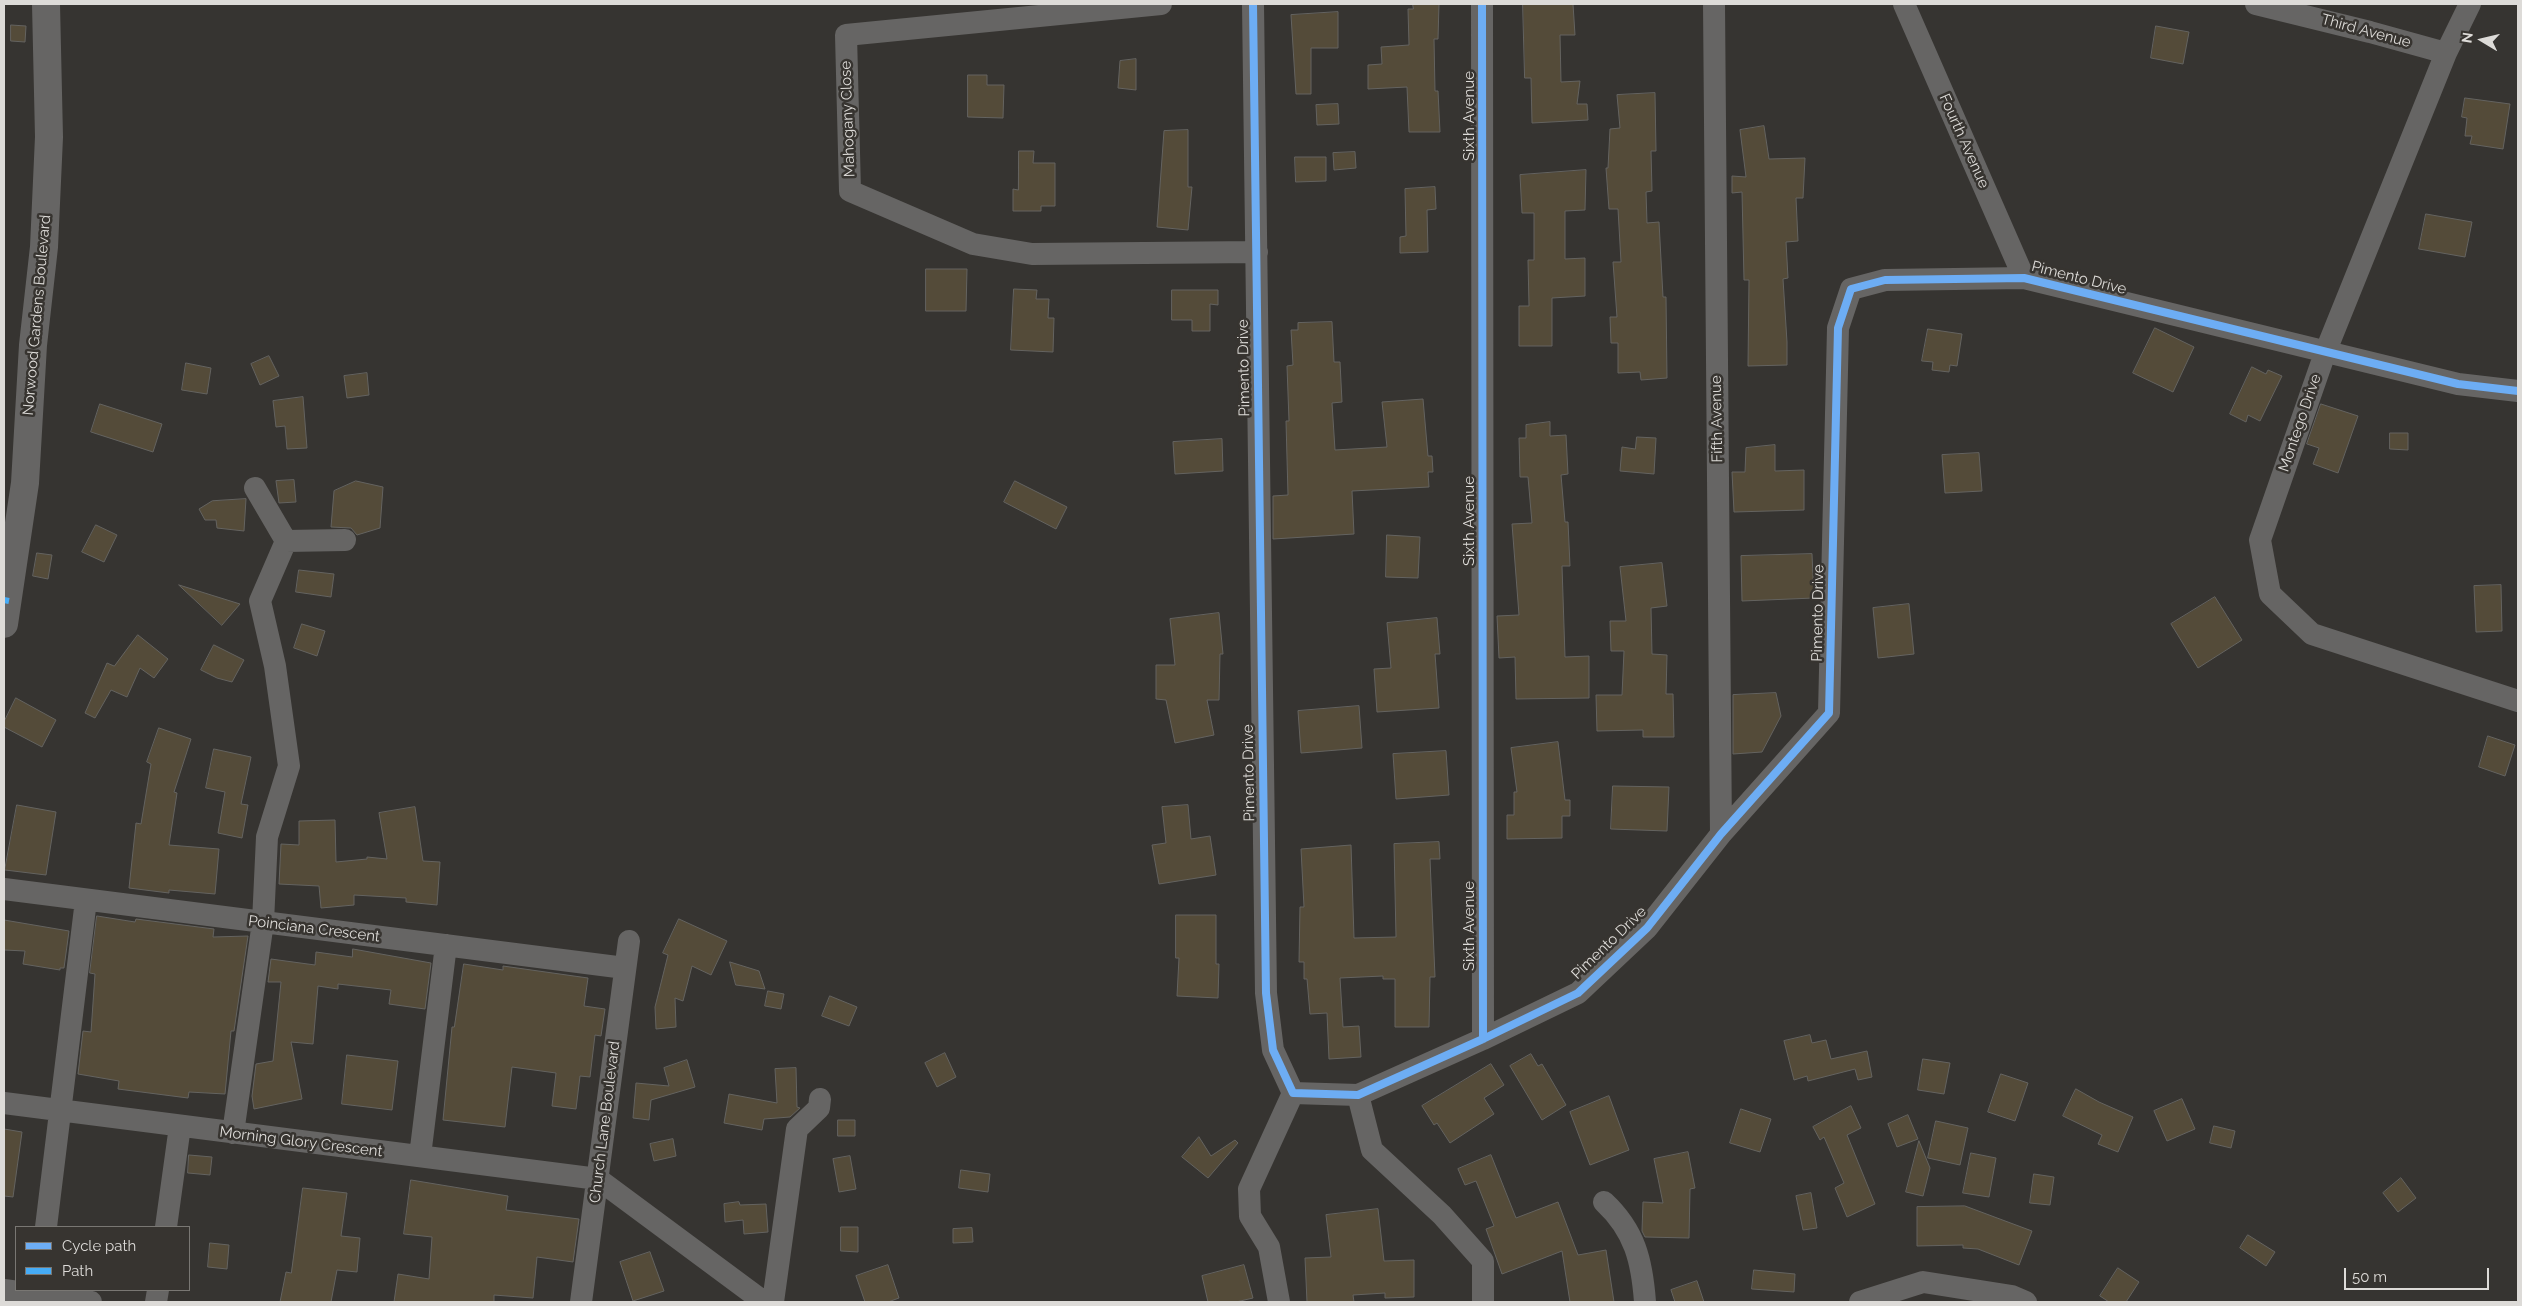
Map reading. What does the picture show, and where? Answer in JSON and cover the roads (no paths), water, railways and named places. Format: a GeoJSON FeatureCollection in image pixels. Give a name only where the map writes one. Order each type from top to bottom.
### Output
{"type":"FeatureCollection","features":[{"type":"Feature","properties":{"kind":"street","name":"Norwood Gardens Boulevard"},"geometry":{"type":"LineString","coordinates":[[4,624],[25,483],[33,345],[44,247],[49,137],[46,4]]}},
{"type":"Feature","properties":{"kind":"street","name":"Mahogany Close"},"geometry":{"type":"LineString","coordinates":[[1161,4],[846,35],[850,191],[973,244],[1032,254],[1257,252]]}},
{"type":"Feature","properties":{"kind":"street","name":"Pimento Drive"},"geometry":{"type":"LineString","coordinates":[[1252,4],[1266,992],[1273,1050],[1293,1094],[1358,1094],[1483,1039],[1578,993],[1647,928],[1721,834],[1829,713],[1838,328],[1850,289],[1885,280],[2024,278],[2458,384],[2518,391]]}},
{"type":"Feature","properties":{"kind":"street","name":"Sixth Avenue"},"geometry":{"type":"LineString","coordinates":[[1482,4],[1483,1039]]}},
{"type":"Feature","properties":{"kind":"street","name":"Fifth Avenue"},"geometry":{"type":"LineString","coordinates":[[1714,4],[1721,834]]}},
{"type":"Feature","properties":{"kind":"street","name":"Fourth Avenue"},"geometry":{"type":"LineString","coordinates":[[1904,4],[2024,278]]}},
{"type":"Feature","properties":{"kind":"street","name":"Third Avenue"},"geometry":{"type":"LineString","coordinates":[[2256,4],[2446,53]]}},
{"type":"Feature","properties":{"kind":"street","name":"Montego Drive"},"geometry":{"type":"LineString","coordinates":[[2470,4],[2446,53],[2325,353],[2260,540],[2270,594],[2312,634],[2518,701]]}},
{"type":"Feature","properties":{"kind":"street"},"geometry":{"type":"LineString","coordinates":[[256,488],[286,540]]}},
{"type":"Feature","properties":{"kind":"street"},"geometry":{"type":"LineString","coordinates":[[286,540],[345,540]]}},
{"type":"Feature","properties":{"kind":"street"},"geometry":{"type":"LineString","coordinates":[[232,1133],[263,922],[267,837],[289,766],[275,666],[260,601],[286,540]]}},
{"type":"Feature","properties":{"kind":"street","name":"Poinciana Crescent"},"geometry":{"type":"LineString","coordinates":[[4,889],[625,968]]}},
{"type":"Feature","properties":{"kind":"street"},"geometry":{"type":"LineString","coordinates":[[46,1226],[86,900]]}},
{"type":"Feature","properties":{"kind":"street","name":"Church Lane Boulevard"},"geometry":{"type":"LineString","coordinates":[[581,1302],[629,941]]}},
{"type":"Feature","properties":{"kind":"street"},"geometry":{"type":"LineString","coordinates":[[420,1156],[446,946]]}},
{"type":"Feature","properties":{"kind":"street"},"geometry":{"type":"LineString","coordinates":[[1279,1302],[1269,1247],[1250,1216],[1249,1189],[1293,1094]]}},
{"type":"Feature","properties":{"kind":"street"},"geometry":{"type":"LineString","coordinates":[[1358,1094],[1372,1150],[1442,1215],[1483,1261],[1483,1302]]}},
{"type":"Feature","properties":{"kind":"street"},"geometry":{"type":"LineString","coordinates":[[773,1302],[797,1129],[819,1108],[820,1100]]}},
{"type":"Feature","properties":{"kind":"street","name":"Morning Glory Crescent"},"geometry":{"type":"LineString","coordinates":[[4,1103],[60,1112],[598,1179]]}},
{"type":"Feature","properties":{"kind":"street"},"geometry":{"type":"LineString","coordinates":[[166,1226],[180,1126]]}},
{"type":"Feature","properties":{"kind":"street"},"geometry":{"type":"LineString","coordinates":[[598,1179],[764,1302]]}},
{"type":"Feature","properties":{"kind":"street"},"geometry":{"type":"LineString","coordinates":[[1604,1202],[1619,1216],[1629,1231],[1643,1277],[1646,1302]]}},
{"type":"Feature","properties":{"kind":"street"},"geometry":{"type":"LineString","coordinates":[[1860,1302],[1922,1282],[2012,1296],[2026,1302]]}},
{"type":"Feature","properties":{"kind":"street"},"geometry":{"type":"LineString","coordinates":[[4,1290],[91,1302]]}}]}
